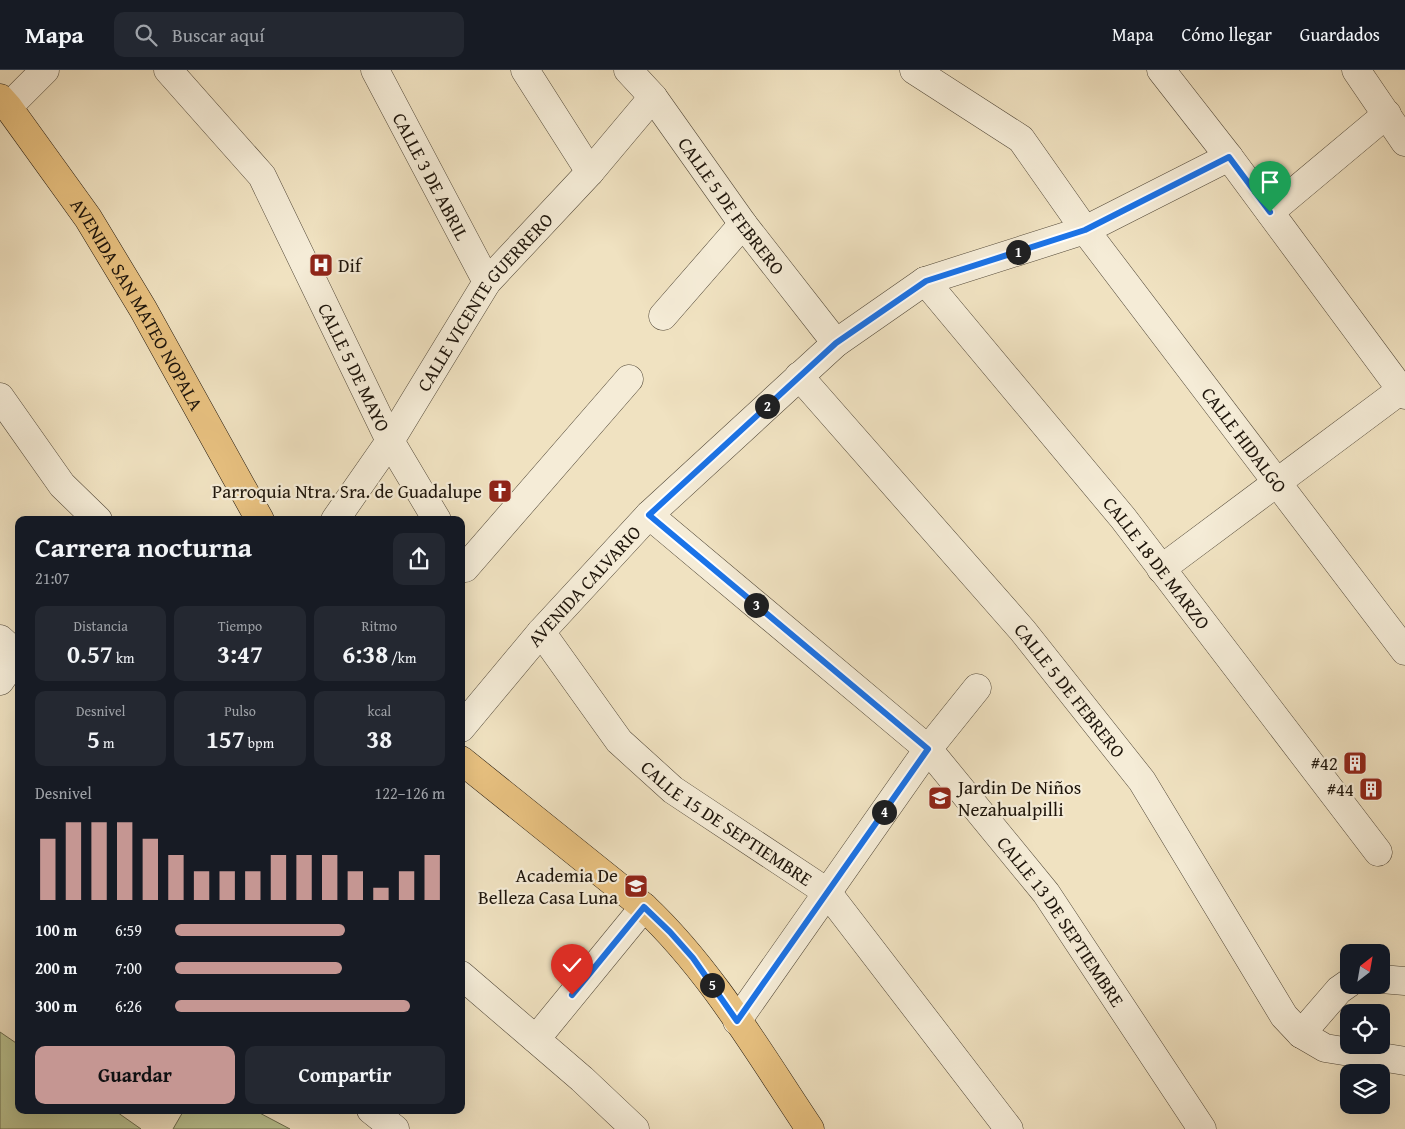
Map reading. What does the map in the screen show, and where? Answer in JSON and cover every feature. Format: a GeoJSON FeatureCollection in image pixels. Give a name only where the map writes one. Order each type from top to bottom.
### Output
{"type":"FeatureCollection","features":[{"type":"Feature","properties":{"kind":"main road","name":"AVENIDA SAN MATEO NOPALA"},"geometry":{"type":"LineString","coordinates":[[4,102],[88,218],[143,309],[258,516]]}},
{"type":"Feature","properties":{"kind":"main road"},"geometry":{"type":"LineString","coordinates":[[465,763],[644,907],[670,932],[693,958],[810,1129]]}},
{"type":"Feature","properties":{"kind":"street"},"geometry":{"type":"LineString","coordinates":[[4,102],[45,70]]}},
{"type":"Feature","properties":{"kind":"street","name":"CALLE 5 DE MAYO"},"geometry":{"type":"LineString","coordinates":[[168,70],[262,176],[390,441],[435,516]]}},
{"type":"Feature","properties":{"kind":"street","name":"CALLE 3 DE ABRIL"},"geometry":{"type":"LineString","coordinates":[[375,70],[487,282]]}},
{"type":"Feature","properties":{"kind":"street"},"geometry":{"type":"LineString","coordinates":[[525,70],[590,172]]}},
{"type":"Feature","properties":{"kind":"street","name":"CALLE 5 DE FEBRERO"},"geometry":{"type":"LineString","coordinates":[[628,70],[653,97],[743,224],[836,343]]}},
{"type":"Feature","properties":{"kind":"street","name":"CALLE HIDALGO"},"geometry":{"type":"LineString","coordinates":[[914,70],[1021,139],[1085,230],[1405,651]]}},
{"type":"Feature","properties":{"kind":"street"},"geometry":{"type":"LineString","coordinates":[[1161,70],[1229,157],[1404,391],[1276,482],[1161,569]]}},
{"type":"Feature","properties":{"kind":"street"},"geometry":{"type":"LineString","coordinates":[[1356,70],[1405,142]]}},
{"type":"Feature","properties":{"kind":"street","name":"CALLE VICENTE GUERRERO"},"geometry":{"type":"LineString","coordinates":[[338,516],[390,441],[487,282],[590,172],[653,97]]}},
{"type":"Feature","properties":{"kind":"street"},"geometry":{"type":"LineString","coordinates":[[1270,212],[1387,114]]}},
{"type":"Feature","properties":{"kind":"street","name":"AVENIDA CALVARIO"},"geometry":{"type":"LineString","coordinates":[[465,723],[541,632],[649,515],[836,343],[926,281],[1085,230],[1229,157]]}},
{"type":"Feature","properties":{"kind":"street"},"geometry":{"type":"LineString","coordinates":[[663,316],[743,224]]}},
{"type":"Feature","properties":{"kind":"street","name":"CALLE 18 DE MARZO"},"geometry":{"type":"LineString","coordinates":[[926,281],[1123,518],[1378,852]]}},
{"type":"Feature","properties":{"kind":"street","name":"CALLE 5 DE FEBRERO"},"geometry":{"type":"LineString","coordinates":[[799,376],[1023,631],[1142,781],[1284,1016],[1301,1034],[1325,1048],[1405,1061]]}},
{"type":"Feature","properties":{"kind":"street"},"geometry":{"type":"LineString","coordinates":[[465,562],[629,379]]}},
{"type":"Feature","properties":{"kind":"street"},"geometry":{"type":"LineString","coordinates":[[2,404],[62,485],[94,516]]}},
{"type":"Feature","properties":{"kind":"street","name":"CALLE 13 DE SEPTIEMBRE"},"geometry":{"type":"LineString","coordinates":[[649,515],[928,749],[1046,892],[1202,1129]]}},
{"type":"Feature","properties":{"kind":"street","name":"CALLE 15 DE SEPTIEMBRE"},"geometry":{"type":"LineString","coordinates":[[541,632],[618,741],[673,790],[827,892],[1009,1129]]}},
{"type":"Feature","properties":{"kind":"street"},"geometry":{"type":"LineString","coordinates":[[0,639],[15,652]]}},
{"type":"Feature","properties":{"kind":"street"},"geometry":{"type":"LineString","coordinates":[[0,681],[15,659]]}},
{"type":"Feature","properties":{"kind":"street"},"geometry":{"type":"LineString","coordinates":[[737,1021],[928,749],[977,688]]}},
{"type":"Feature","properties":{"kind":"street"},"geometry":{"type":"LineString","coordinates":[[536,1039],[644,907]]}},
{"type":"Feature","properties":{"kind":"street"},"geometry":{"type":"LineString","coordinates":[[465,978],[582,1079],[635,1129]]}},
{"type":"Feature","properties":{"kind":"street"},"geometry":{"type":"LineString","coordinates":[[1390,980],[1405,981]]}},
{"type":"Feature","properties":{"kind":"street"},"geometry":{"type":"LineString","coordinates":[[1301,1034],[1340,989]]}},
{"type":"Feature","properties":{"kind":"street"},"geometry":{"type":"LineString","coordinates":[[376,1114],[396,1129]]}},
{"type":"Feature","properties":{"kind":"green space"},"geometry":{"type":"Polygon","coordinates":[[[0,1032],[15,1042],[15,1114],[120,1114],[141,1129],[0,1129],[0,1032]]]}},
{"type":"Feature","properties":{"kind":"green space"},"geometry":{"type":"Polygon","coordinates":[[[182,1114],[262,1114],[290,1129],[173,1129],[182,1114]]]}},
{"type":"Feature","properties":{"kind":"place","name":"Dif"},"geometry":{"type":"Point","coordinates":[321,265]}},
{"type":"Feature","properties":{"kind":"place","name":"Parroquia Ntra. Sra. de Guadalupe"},"geometry":{"type":"Point","coordinates":[500,491]}},
{"type":"Feature","properties":{"kind":"place","name":"#42"},"geometry":{"type":"Point","coordinates":[1355,763]}},
{"type":"Feature","properties":{"kind":"place","name":"#44"},"geometry":{"type":"Point","coordinates":[1371,789]}},
{"type":"Feature","properties":{"kind":"place","name":"Jardin De Niños Nezahualpilli"},"geometry":{"type":"Point","coordinates":[940,798]}},
{"type":"Feature","properties":{"kind":"place","name":"Academia De Belleza Casa Luna"},"geometry":{"type":"Point","coordinates":[636,886]}},
{"type":"Feature","properties":{"kind":"route"},"geometry":{"type":"LineString","coordinates":[[572,995],[644,907],[693,958],[737,1021],[928,749],[649,515],[836,343],[926,281],[1085,230],[1229,157],[1270,212]]}}]}
